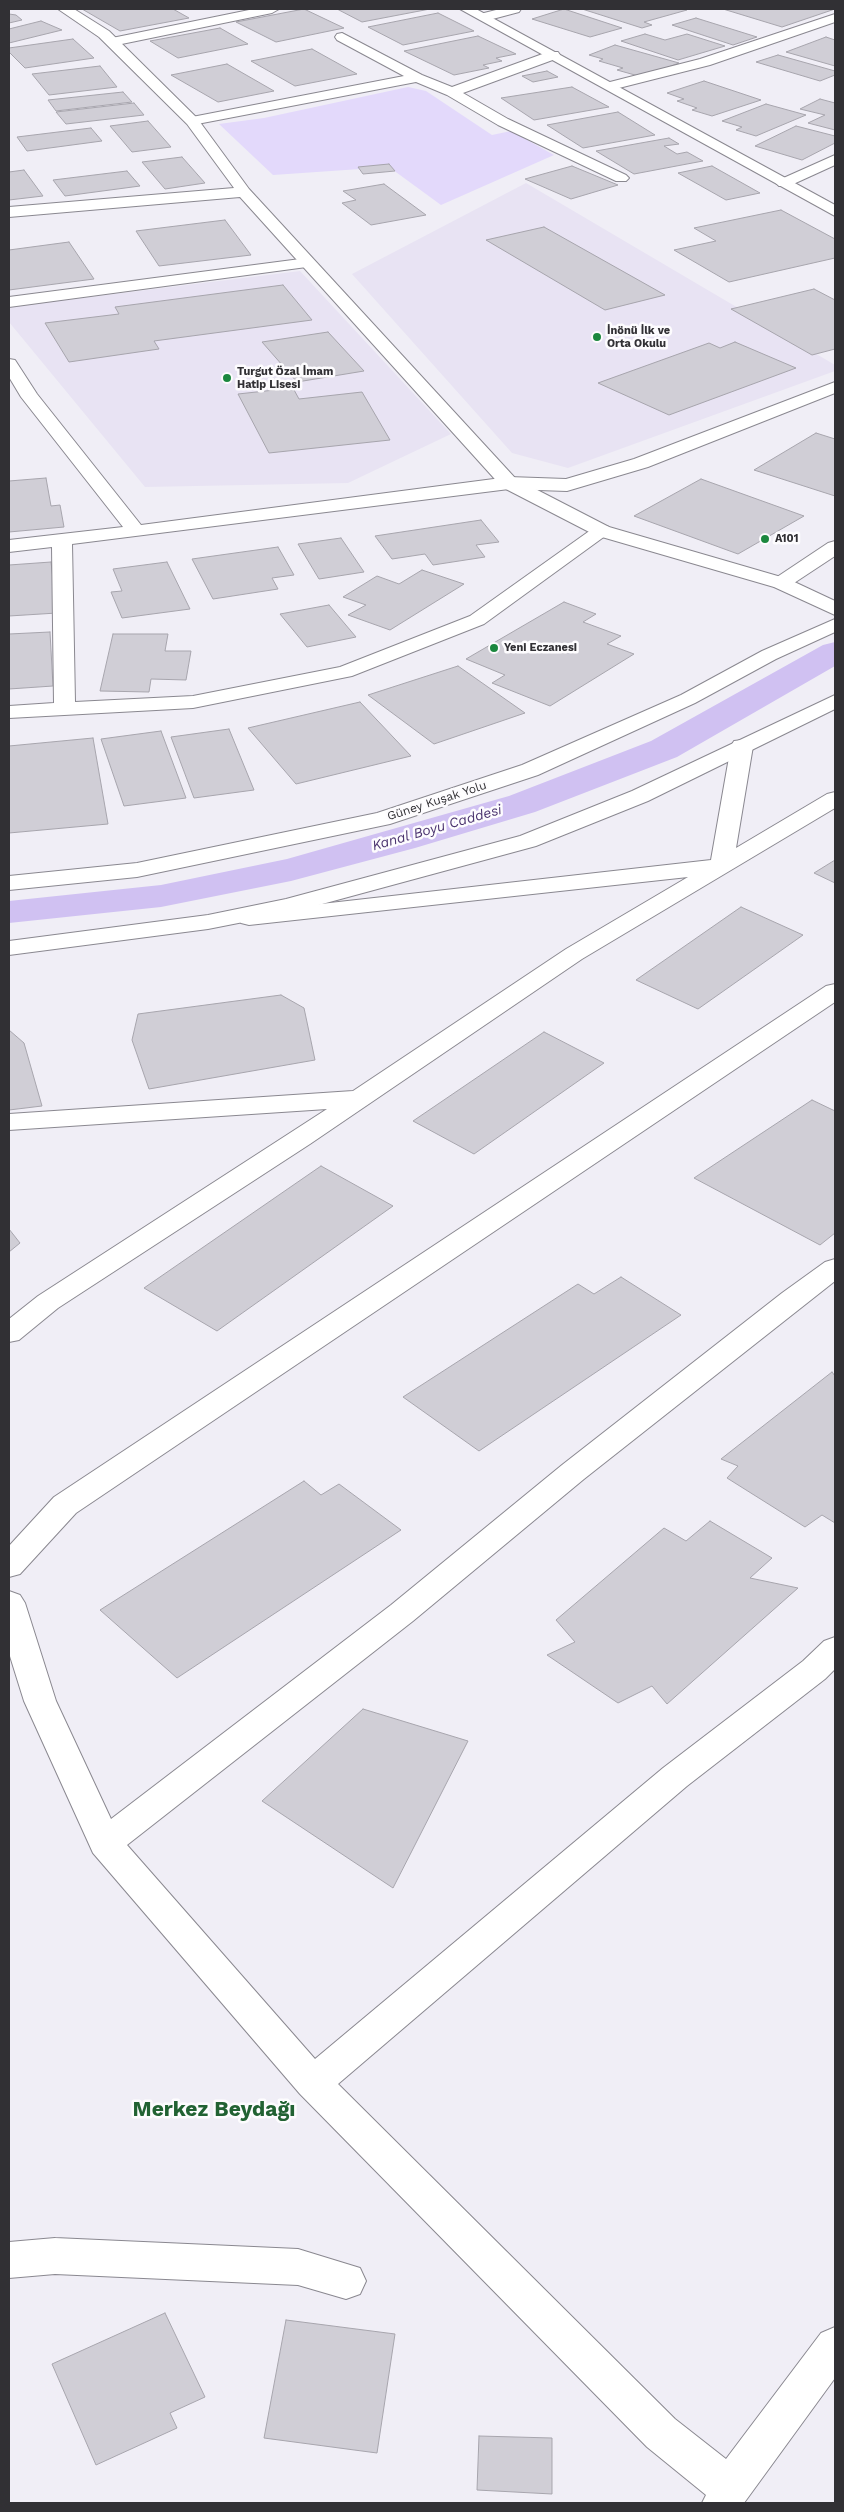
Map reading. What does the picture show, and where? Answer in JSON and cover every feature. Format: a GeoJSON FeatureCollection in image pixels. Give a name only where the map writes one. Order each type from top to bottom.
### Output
{"type":"FeatureCollection","features":[{"type":"Feature","properties":{"kind":"street"},"geometry":{"type":"LineString","coordinates":[[65,9],[104,34],[192,121],[244,192],[509,483],[602,531],[781,583],[835,609]]}},
{"type":"Feature","properties":{"kind":"street"},"geometry":{"type":"LineString","coordinates":[[112,42],[272,9]]}},
{"type":"Feature","properties":{"kind":"street"},"geometry":{"type":"LineString","coordinates":[[467,9],[611,86],[761,169],[784,184],[835,210]]}},
{"type":"Feature","properties":{"kind":"street"},"geometry":{"type":"LineString","coordinates":[[485,17],[514,9]]}},
{"type":"Feature","properties":{"kind":"street"},"geometry":{"type":"LineString","coordinates":[[611,86],[706,62],[835,18]]}},
{"type":"Feature","properties":{"kind":"street"},"geometry":{"type":"LineString","coordinates":[[342,37],[417,78],[452,92],[502,122],[621,178]]}},
{"type":"Feature","properties":{"kind":"street"},"geometry":{"type":"LineString","coordinates":[[452,92],[553,55]]}},
{"type":"Feature","properties":{"kind":"street"},"geometry":{"type":"LineString","coordinates":[[192,121],[417,78]]}},
{"type":"Feature","properties":{"kind":"street"},"geometry":{"type":"LineString","coordinates":[[784,184],[835,159]]}},
{"type":"Feature","properties":{"kind":"street"},"geometry":{"type":"LineString","coordinates":[[9,212],[244,192]]}},
{"type":"Feature","properties":{"kind":"street"},"geometry":{"type":"LineString","coordinates":[[9,302],[308,263]]}},
{"type":"Feature","properties":{"kind":"street"},"geometry":{"type":"LineString","coordinates":[[9,364],[30,398],[136,531]]}},
{"type":"Feature","properties":{"kind":"street"},"geometry":{"type":"LineString","coordinates":[[9,546],[509,483],[567,485],[641,463],[835,387]]}},
{"type":"Feature","properties":{"kind":"street"},"geometry":{"type":"LineString","coordinates":[[9,400],[30,398]]}},
{"type":"Feature","properties":{"kind":"street"},"geometry":{"type":"LineString","coordinates":[[9,712],[194,702],[345,672],[477,620],[602,531]]}},
{"type":"Feature","properties":{"kind":"street"},"geometry":{"type":"LineString","coordinates":[[62,540],[65,708]]}},
{"type":"Feature","properties":{"kind":"street"},"geometry":{"type":"LineString","coordinates":[[781,583],[835,547]]}},
{"type":"Feature","properties":{"kind":"street","name":"Güney Kuşak Yolu"},"geometry":{"type":"LineString","coordinates":[[9,883],[137,870],[382,819],[530,770],[688,699],[769,655],[835,625]]}},
{"type":"Feature","properties":{"kind":"street"},"geometry":{"type":"LineString","coordinates":[[208,922],[289,906],[528,841],[640,796],[835,701]]}},
{"type":"Feature","properties":{"kind":"street"},"geometry":{"type":"LineString","coordinates":[[722,866],[742,746]]}},
{"type":"Feature","properties":{"kind":"street"},"geometry":{"type":"LineString","coordinates":[[9,1333],[48,1302],[359,1099],[574,954],[835,799]]}},
{"type":"Feature","properties":{"kind":"street"},"geometry":{"type":"LineString","coordinates":[[9,948],[208,922],[722,866]]}},
{"type":"Feature","properties":{"kind":"street"},"geometry":{"type":"LineString","coordinates":[[9,1566],[65,1505],[835,991]]}},
{"type":"Feature","properties":{"kind":"street"},"geometry":{"type":"LineString","coordinates":[[9,1122],[359,1099]]}},
{"type":"Feature","properties":{"kind":"street"},"geometry":{"type":"LineString","coordinates":[[105,1843],[402,1613],[573,1472],[792,1299],[835,1268]]}},
{"type":"Feature","properties":{"kind":"street"},"geometry":{"type":"LineString","coordinates":[[9,1602],[40,1701],[105,1843],[313,2083],[661,2433],[727,2496],[835,2346]]}},
{"type":"Feature","properties":{"kind":"street"},"geometry":{"type":"LineString","coordinates":[[313,2083],[675,1777],[814,1670],[835,1649]]}},
{"type":"Feature","properties":{"kind":"street"},"geometry":{"type":"LineString","coordinates":[[9,2260],[54,2256],[298,2267],[346,2281]]}},
{"type":"Feature","properties":{"kind":"shaded area"},"geometry":{"type":"Polygon","coordinates":[[[408,87],[426,91],[492,135],[511,131],[554,155],[441,205],[389,167],[273,175],[219,124],[264,118],[408,87]]]}},
{"type":"Feature","properties":{"kind":"shaded area","name":"İnönü İlk ve Orta Okulu"},"geometry":{"type":"Polygon","coordinates":[[[526,183],[835,365],[835,371],[568,468],[512,453],[352,274],[526,183]]]}},
{"type":"Feature","properties":{"kind":"shaded area","name":"Turgut Özal İmam Hatip Lisesi"},"geometry":{"type":"Polygon","coordinates":[[[300,271],[451,434],[348,483],[145,487],[9,322],[9,307],[300,271]]]}},
{"type":"Feature","properties":{"kind":"building"},"geometry":{"type":"Polygon","coordinates":[[[82,9],[173,9],[189,18],[120,31],[82,9]]]}},
{"type":"Feature","properties":{"kind":"building"},"geometry":{"type":"Polygon","coordinates":[[[304,9],[344,28],[276,42],[236,22],[304,9]]]}},
{"type":"Feature","properties":{"kind":"building"},"geometry":{"type":"Polygon","coordinates":[[[337,9],[430,9],[362,22],[337,9]]]}},
{"type":"Feature","properties":{"kind":"building"},"geometry":{"type":"Polygon","coordinates":[[[564,9],[622,28],[590,37],[532,19],[564,9]]]}},
{"type":"Feature","properties":{"kind":"building"},"geometry":{"type":"Polygon","coordinates":[[[582,9],[687,10],[644,22],[652,25],[642,28],[582,9]]]}},
{"type":"Feature","properties":{"kind":"building"},"geometry":{"type":"Polygon","coordinates":[[[723,9],[835,9],[782,27],[723,9]]]}},
{"type":"Feature","properties":{"kind":"building"},"geometry":{"type":"Polygon","coordinates":[[[438,13],[474,31],[403,45],[368,27],[438,13]]]}},
{"type":"Feature","properties":{"kind":"building"},"geometry":{"type":"Polygon","coordinates":[[[9,14],[16,15],[22,20],[9,23],[9,14]]]}},
{"type":"Feature","properties":{"kind":"building"},"geometry":{"type":"Polygon","coordinates":[[[696,18],[757,37],[733,45],[672,25],[696,18]]]}},
{"type":"Feature","properties":{"kind":"building"},"geometry":{"type":"Polygon","coordinates":[[[41,21],[62,30],[9,43],[9,29],[41,21]]]}},
{"type":"Feature","properties":{"kind":"building"},"geometry":{"type":"Polygon","coordinates":[[[220,28],[248,44],[178,58],[150,41],[220,28]]]}},
{"type":"Feature","properties":{"kind":"building"},"geometry":{"type":"Polygon","coordinates":[[[645,34],[665,40],[687,34],[725,46],[678,60],[621,41],[645,34]]]}},
{"type":"Feature","properties":{"kind":"building"},"geometry":{"type":"Polygon","coordinates":[[[478,36],[516,54],[496,58],[502,61],[483,65],[489,68],[454,75],[404,51],[478,36]]]}},
{"type":"Feature","properties":{"kind":"building"},"geometry":{"type":"Polygon","coordinates":[[[826,37],[835,40],[835,66],[786,52],[826,37]]]}},
{"type":"Feature","properties":{"kind":"building"},"geometry":{"type":"Polygon","coordinates":[[[73,39],[94,58],[25,68],[9,52],[9,48],[73,39]]]}},
{"type":"Feature","properties":{"kind":"building"},"geometry":{"type":"Polygon","coordinates":[[[615,45],[679,63],[642,77],[617,70],[623,68],[599,61],[603,59],[589,55],[615,45]]]}},
{"type":"Feature","properties":{"kind":"building"},"geometry":{"type":"Polygon","coordinates":[[[312,49],[357,74],[295,86],[251,61],[312,49]]]}},
{"type":"Feature","properties":{"kind":"building"},"geometry":{"type":"Polygon","coordinates":[[[778,55],[835,71],[835,75],[820,81],[756,62],[778,55]]]}},
{"type":"Feature","properties":{"kind":"building"},"geometry":{"type":"Polygon","coordinates":[[[227,64],[274,91],[218,102],[171,75],[227,64]]]}},
{"type":"Feature","properties":{"kind":"building"},"geometry":{"type":"Polygon","coordinates":[[[100,66],[117,87],[49,95],[32,74],[100,66]]]}},
{"type":"Feature","properties":{"kind":"building"},"geometry":{"type":"Polygon","coordinates":[[[547,71],[558,77],[533,82],[522,76],[547,71]]]}},
{"type":"Feature","properties":{"kind":"building"},"geometry":{"type":"Polygon","coordinates":[[[704,81],[761,100],[712,116],[692,110],[697,108],[677,101],[684,99],[667,93],[704,81]]]}},
{"type":"Feature","properties":{"kind":"building"},"geometry":{"type":"Polygon","coordinates":[[[572,87],[609,107],[534,120],[501,98],[572,87]]]}},
{"type":"Feature","properties":{"kind":"building"},"geometry":{"type":"Polygon","coordinates":[[[123,92],[132,102],[56,111],[48,100],[123,92]]]}},
{"type":"Feature","properties":{"kind":"building"},"geometry":{"type":"Polygon","coordinates":[[[820,99],[835,103],[835,130],[808,123],[825,115],[800,109],[820,99]]]}},
{"type":"Feature","properties":{"kind":"building"},"geometry":{"type":"Polygon","coordinates":[[[134,103],[144,115],[66,124],[56,112],[134,103]]]}},
{"type":"Feature","properties":{"kind":"building"},"geometry":{"type":"Polygon","coordinates":[[[766,104],[806,115],[756,136],[736,130],[742,127],[722,121],[766,104]]]}},
{"type":"Feature","properties":{"kind":"building"},"geometry":{"type":"Polygon","coordinates":[[[618,112],[655,135],[583,148],[547,125],[618,112]]]}},
{"type":"Feature","properties":{"kind":"building"},"geometry":{"type":"Polygon","coordinates":[[[148,121],[171,147],[132,152],[110,126],[148,121]]]}},
{"type":"Feature","properties":{"kind":"building"},"geometry":{"type":"Polygon","coordinates":[[[796,126],[835,136],[835,143],[802,160],[755,146],[796,126]]]}},
{"type":"Feature","properties":{"kind":"building"},"geometry":{"type":"Polygon","coordinates":[[[91,128],[102,141],[27,151],[17,137],[91,128]]]}},
{"type":"Feature","properties":{"kind":"building"},"geometry":{"type":"Polygon","coordinates":[[[669,138],[679,144],[664,146],[677,154],[687,152],[703,161],[634,174],[596,151],[669,138]]]}},
{"type":"Feature","properties":{"kind":"building"},"geometry":{"type":"Polygon","coordinates":[[[182,157],[205,183],[165,189],[142,162],[182,157]]]}},
{"type":"Feature","properties":{"kind":"building"},"geometry":{"type":"Polygon","coordinates":[[[389,164],[395,171],[363,174],[358,167],[389,164]]]}},
{"type":"Feature","properties":{"kind":"building"},"geometry":{"type":"Polygon","coordinates":[[[572,166],[618,185],[571,199],[525,179],[572,166]]]}},
{"type":"Feature","properties":{"kind":"building"},"geometry":{"type":"Polygon","coordinates":[[[712,166],[760,193],[726,200],[678,173],[712,166]]]}},
{"type":"Feature","properties":{"kind":"building"},"geometry":{"type":"Polygon","coordinates":[[[24,170],[43,196],[9,200],[9,172],[24,170]]]}},
{"type":"Feature","properties":{"kind":"building"},"geometry":{"type":"Polygon","coordinates":[[[127,171],[140,186],[65,196],[53,180],[127,171]]]}},
{"type":"Feature","properties":{"kind":"building"},"geometry":{"type":"Polygon","coordinates":[[[384,184],[426,215],[371,225],[342,203],[356,200],[343,191],[384,184]]]}},
{"type":"Feature","properties":{"kind":"building"},"geometry":{"type":"Polygon","coordinates":[[[781,210],[835,239],[835,258],[729,282],[674,250],[716,241],[694,228],[781,210]]]}},
{"type":"Feature","properties":{"kind":"building"},"geometry":{"type":"Polygon","coordinates":[[[225,220],[251,255],[159,266],[136,231],[225,220]]]}},
{"type":"Feature","properties":{"kind":"building"},"geometry":{"type":"Polygon","coordinates":[[[544,227],[665,295],[605,310],[486,240],[544,227]]]}},
{"type":"Feature","properties":{"kind":"building"},"geometry":{"type":"Polygon","coordinates":[[[69,242],[94,279],[9,290],[9,250],[69,242]]]}},
{"type":"Feature","properties":{"kind":"building"},"geometry":{"type":"Polygon","coordinates":[[[283,285],[312,320],[154,341],[159,349],[69,362],[45,323],[119,314],[115,307],[283,285]]]}},
{"type":"Feature","properties":{"kind":"building"},"geometry":{"type":"Polygon","coordinates":[[[814,289],[835,300],[835,349],[812,355],[731,309],[814,289]]]}},
{"type":"Feature","properties":{"kind":"building"},"geometry":{"type":"Polygon","coordinates":[[[328,332],[364,371],[297,382],[262,342],[328,332]]]}},
{"type":"Feature","properties":{"kind":"building"},"geometry":{"type":"Polygon","coordinates":[[[735,342],[796,368],[669,415],[598,383],[709,343],[720,348],[735,342]]]}},
{"type":"Feature","properties":{"kind":"building"},"geometry":{"type":"Polygon","coordinates":[[[293,388],[299,399],[362,392],[390,440],[269,453],[238,394],[293,388]]]}},
{"type":"Feature","properties":{"kind":"building"},"geometry":{"type":"Polygon","coordinates":[[[816,433],[835,439],[835,496],[754,470],[816,433]]]}},
{"type":"Feature","properties":{"kind":"building"},"geometry":{"type":"Polygon","coordinates":[[[46,478],[51,506],[60,505],[64,527],[9,532],[9,481],[46,478]]]}},
{"type":"Feature","properties":{"kind":"building"},"geometry":{"type":"Polygon","coordinates":[[[701,479],[804,516],[738,554],[634,516],[701,479]]]}},
{"type":"Feature","properties":{"kind":"building"},"geometry":{"type":"Polygon","coordinates":[[[481,520],[499,542],[476,545],[485,557],[433,565],[425,554],[392,559],[375,536],[481,520]]]}},
{"type":"Feature","properties":{"kind":"building"},"geometry":{"type":"Polygon","coordinates":[[[341,538],[364,572],[319,579],[298,544],[341,538]]]}},
{"type":"Feature","properties":{"kind":"building"},"geometry":{"type":"Polygon","coordinates":[[[278,547],[294,575],[272,578],[278,589],[213,599],[192,559],[278,547]]]}},
{"type":"Feature","properties":{"kind":"building"},"geometry":{"type":"Polygon","coordinates":[[[51,562],[57,613],[9,616],[9,565],[51,562]]]}},
{"type":"Feature","properties":{"kind":"building"},"geometry":{"type":"Polygon","coordinates":[[[167,562],[190,609],[122,618],[111,592],[122,591],[113,569],[167,562]]]}},
{"type":"Feature","properties":{"kind":"building"},"geometry":{"type":"Polygon","coordinates":[[[422,570],[464,584],[390,630],[348,615],[366,605],[343,597],[377,576],[399,584],[422,570]]]}},
{"type":"Feature","properties":{"kind":"building"},"geometry":{"type":"Polygon","coordinates":[[[564,602],[596,614],[583,622],[621,636],[607,644],[634,654],[550,706],[492,683],[505,675],[466,659],[564,602]]]}},
{"type":"Feature","properties":{"kind":"building"},"geometry":{"type":"Polygon","coordinates":[[[329,605],[356,637],[307,647],[280,614],[329,605]]]}},
{"type":"Feature","properties":{"kind":"building"},"geometry":{"type":"Polygon","coordinates":[[[50,632],[53,686],[9,689],[9,634],[50,632]]]}},
{"type":"Feature","properties":{"kind":"building"},"geometry":{"type":"Polygon","coordinates":[[[113,634],[168,634],[165,651],[191,651],[186,680],[151,679],[149,692],[100,691],[113,634]]]}},
{"type":"Feature","properties":{"kind":"building"},"geometry":{"type":"Polygon","coordinates":[[[458,666],[525,713],[434,744],[368,695],[458,666]]]}},
{"type":"Feature","properties":{"kind":"building"},"geometry":{"type":"Polygon","coordinates":[[[360,702],[411,756],[296,784],[248,728],[360,702]]]}},
{"type":"Feature","properties":{"kind":"building"},"geometry":{"type":"Polygon","coordinates":[[[229,729],[254,790],[194,798],[171,737],[229,729]]]}},
{"type":"Feature","properties":{"kind":"building"},"geometry":{"type":"Polygon","coordinates":[[[161,731],[186,798],[124,806],[101,739],[161,731]]]}},
{"type":"Feature","properties":{"kind":"building"},"geometry":{"type":"Polygon","coordinates":[[[93,738],[108,824],[9,833],[9,746],[93,738]]]}},
{"type":"Feature","properties":{"kind":"building"},"geometry":{"type":"Polygon","coordinates":[[[835,860],[835,883],[814,873],[835,860]]]}},
{"type":"Feature","properties":{"kind":"building"},"geometry":{"type":"Polygon","coordinates":[[[741,907],[803,935],[698,1009],[636,980],[741,907]]]}},
{"type":"Feature","properties":{"kind":"building"},"geometry":{"type":"Polygon","coordinates":[[[281,995],[304,1008],[315,1060],[149,1089],[132,1040],[138,1014],[281,995]]]}},
{"type":"Feature","properties":{"kind":"building"},"geometry":{"type":"Polygon","coordinates":[[[9,1030],[24,1043],[42,1106],[9,1110],[9,1030]]]}},
{"type":"Feature","properties":{"kind":"building"},"geometry":{"type":"Polygon","coordinates":[[[544,1032],[604,1063],[474,1154],[413,1121],[544,1032]]]}},
{"type":"Feature","properties":{"kind":"building"},"geometry":{"type":"Polygon","coordinates":[[[812,1100],[835,1111],[835,1233],[820,1245],[694,1178],[812,1100]]]}},
{"type":"Feature","properties":{"kind":"building"},"geometry":{"type":"Polygon","coordinates":[[[321,1166],[393,1206],[217,1331],[144,1288],[321,1166]]]}},
{"type":"Feature","properties":{"kind":"building"},"geometry":{"type":"Polygon","coordinates":[[[9,1229],[20,1243],[9,1252],[9,1229]]]}},
{"type":"Feature","properties":{"kind":"building"},"geometry":{"type":"Polygon","coordinates":[[[621,1277],[681,1315],[479,1451],[403,1397],[578,1284],[594,1294],[621,1277]]]}},
{"type":"Feature","properties":{"kind":"building"},"geometry":{"type":"Polygon","coordinates":[[[832,1372],[835,1376],[835,1523],[822,1515],[805,1527],[727,1478],[738,1466],[721,1459],[832,1372]]]}},
{"type":"Feature","properties":{"kind":"building"},"geometry":{"type":"Polygon","coordinates":[[[304,1481],[321,1495],[339,1484],[401,1530],[177,1678],[100,1610],[304,1481]]]}},
{"type":"Feature","properties":{"kind":"building"},"geometry":{"type":"Polygon","coordinates":[[[710,1521],[772,1558],[750,1578],[798,1588],[667,1704],[652,1686],[618,1703],[547,1655],[575,1642],[556,1620],[664,1528],[686,1541],[710,1521]]]}},
{"type":"Feature","properties":{"kind":"building"},"geometry":{"type":"Polygon","coordinates":[[[363,1709],[468,1741],[393,1888],[262,1801],[363,1709]]]}},
{"type":"Feature","properties":{"kind":"building"},"geometry":{"type":"Polygon","coordinates":[[[165,2313],[205,2397],[170,2413],[177,2428],[96,2465],[52,2364],[165,2313]]]}},
{"type":"Feature","properties":{"kind":"building"},"geometry":{"type":"Polygon","coordinates":[[[286,2320],[395,2334],[377,2453],[264,2438],[286,2320]]]}},
{"type":"Feature","properties":{"kind":"building"},"geometry":{"type":"Polygon","coordinates":[[[479,2436],[552,2438],[552,2494],[477,2490],[479,2436]]]}},
{"type":"Feature","properties":{"kind":"waterway","name":"Kanal Boyu Caddesi"},"geometry":{"type":"LineString","coordinates":[[9,912],[161,896],[291,870],[402,840],[522,804],[664,749],[835,652]]}},
{"type":"Feature","properties":{"kind":"place","name":"İnönü İlk ve Orta Okulu"},"geometry":{"type":"Point","coordinates":[597,337]}},
{"type":"Feature","properties":{"kind":"place","name":"Turgut Özal İmam Hatip Lisesi"},"geometry":{"type":"Point","coordinates":[227,378]}},
{"type":"Feature","properties":{"kind":"place","name":"A101"},"geometry":{"type":"Point","coordinates":[765,539]}},
{"type":"Feature","properties":{"kind":"place","name":"Yeni Eczanesi"},"geometry":{"type":"Point","coordinates":[494,648]}},
{"type":"Feature","properties":{"kind":"district","name":"Merkez Beydağı"},"geometry":{"type":"Point","coordinates":[214,2110]}}]}
